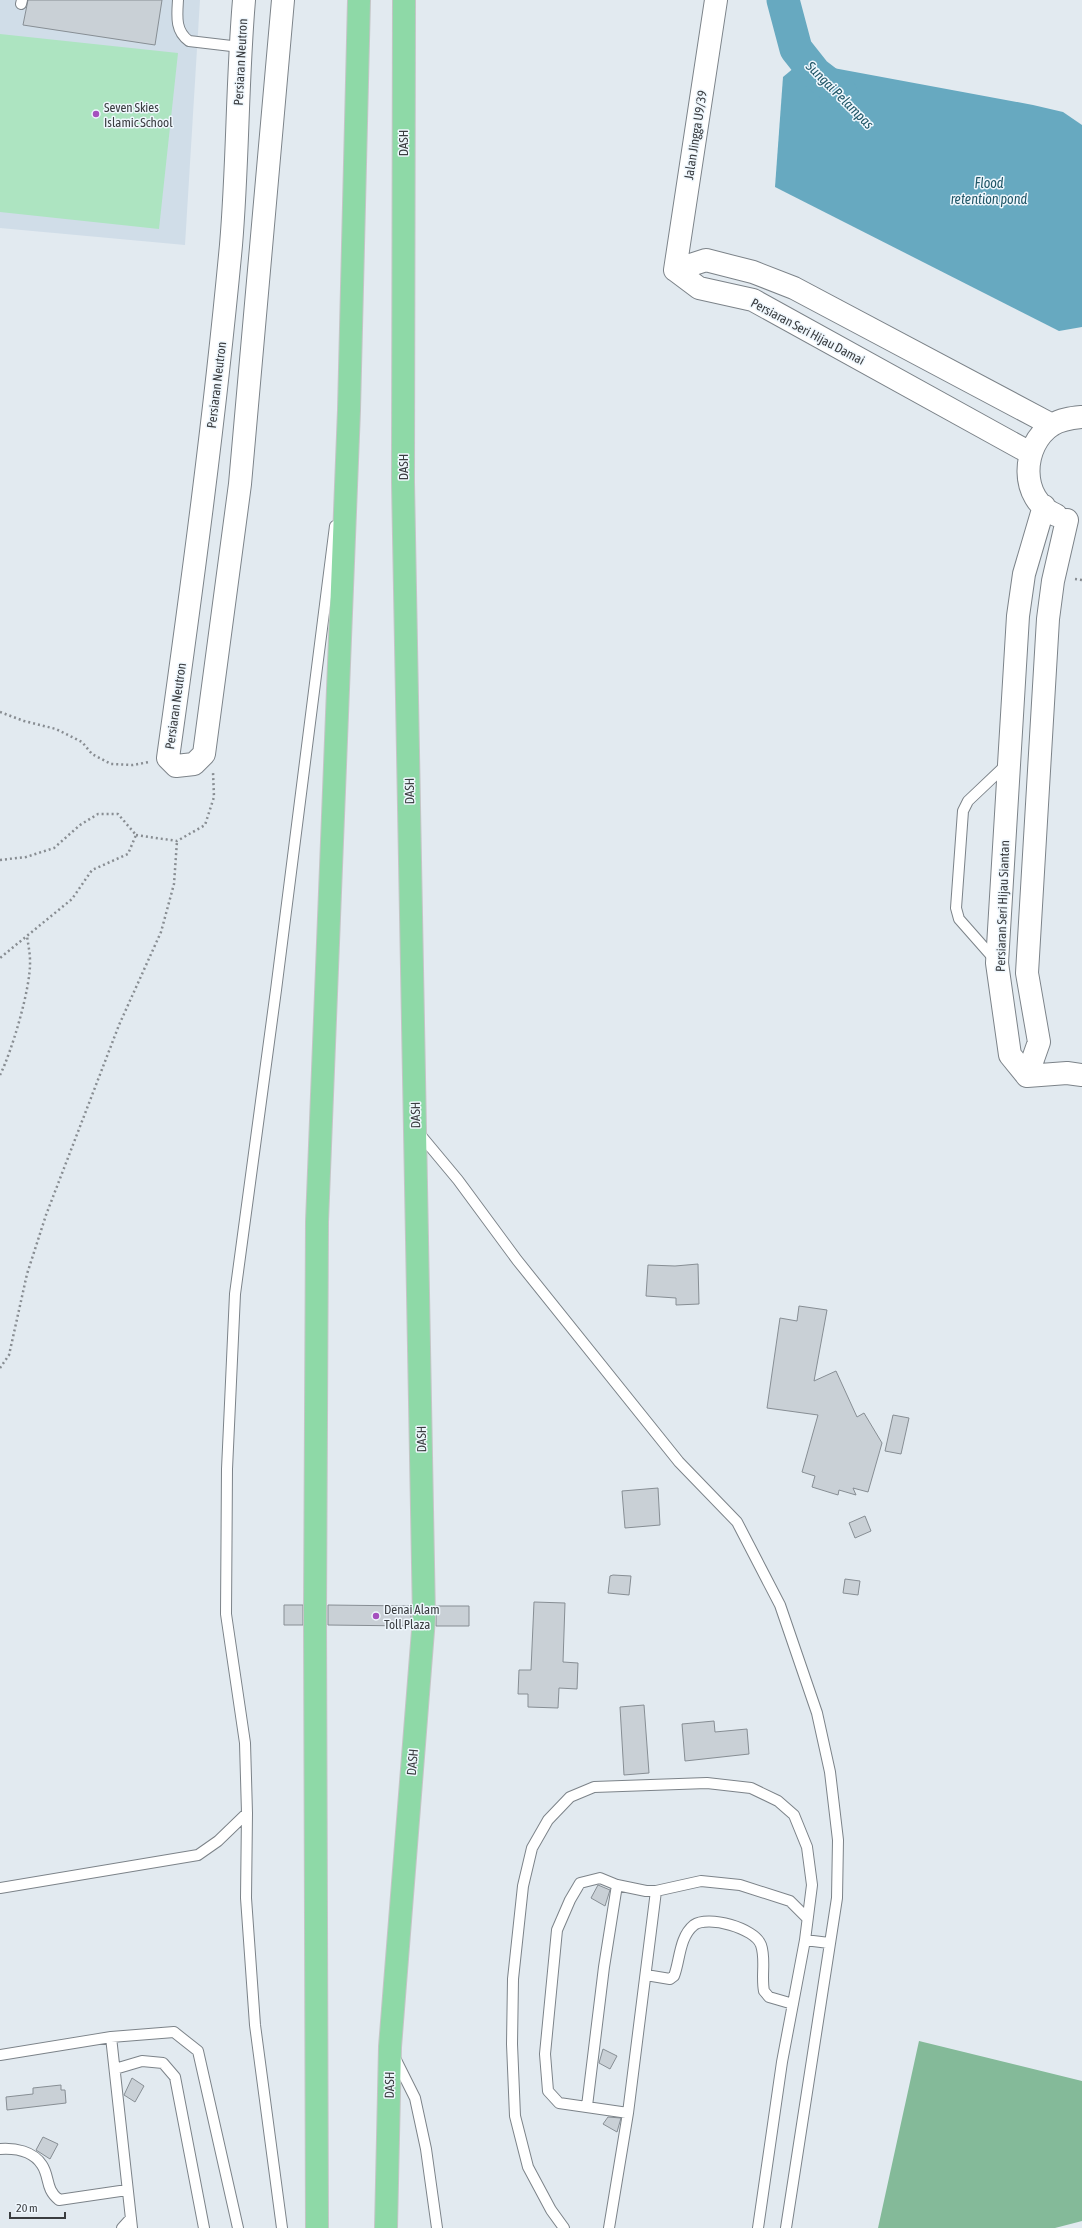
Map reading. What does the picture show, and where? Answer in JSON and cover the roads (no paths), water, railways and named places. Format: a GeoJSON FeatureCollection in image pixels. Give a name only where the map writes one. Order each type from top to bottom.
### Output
{"type":"FeatureCollection","features":[{"type":"Feature","properties":{"kind":"highway"},"geometry":{"type":"LineString","coordinates":[[318,2228],[315,1631],[317,1222],[349,410],[359,0]]}},
{"type":"Feature","properties":{"kind":"highway","name":"DASH"},"geometry":{"type":"LineString","coordinates":[[386,2228],[390,2047],[424,1618],[403,482],[404,0]]}},
{"type":"Feature","properties":{"kind":"street","name":"Persiaran Neutron"},"geometry":{"type":"LineString","coordinates":[[244,0],[240,47],[231,242],[221,349],[189,606],[168,758],[176,766],[194,764],[204,754],[240,484],[283,0]]}},
{"type":"Feature","properties":{"kind":"street","name":"Jalan Jingga U9/39"},"geometry":{"type":"LineString","coordinates":[[675,270],[716,0]]}},
{"type":"Feature","properties":{"kind":"street"},"geometry":{"type":"LineString","coordinates":[[675,270],[706,260],[753,272],[794,288],[1052,425]]}},
{"type":"Feature","properties":{"kind":"street","name":"Persiaran Seri Hijau Damai"},"geometry":{"type":"LineString","coordinates":[[675,270],[699,288],[753,300],[1030,453]]}},
{"type":"Feature","properties":{"kind":"street"},"geometry":{"type":"LineString","coordinates":[[1075,520],[1051,513],[1044,506],[1030,487],[1028,470],[1030,453],[1039,437],[1052,425],[1066,419],[1082,417]]}},
{"type":"Feature","properties":{"kind":"street","name":"Persiaran Seri Hijau Siantan"},"geometry":{"type":"LineString","coordinates":[[1027,1076],[1010,1055],[997,963],[1018,616],[1024,574],[1044,506]]}},
{"type":"Feature","properties":{"kind":"street","name":"Persiaran Seri Hijau Siantan"},"geometry":{"type":"LineString","coordinates":[[1027,1076],[1038,1042],[1027,973],[1048,619],[1053,581],[1075,520]]}},
{"type":"Feature","properties":{"kind":"street"},"geometry":{"type":"LineString","coordinates":[[1027,1076],[1067,1073],[1082,1075]]}},
{"type":"Feature","properties":{"kind":"lane"},"geometry":{"type":"LineString","coordinates":[[178,0],[177,24],[182,36],[189,41],[240,47]]}},
{"type":"Feature","properties":{"kind":"lane"},"geometry":{"type":"LineString","coordinates":[[282,2228],[255,2025],[246,1898],[247,1813],[245,1743],[226,1614],[227,1469],[235,1294],[276,990],[349,410]]}},
{"type":"Feature","properties":{"kind":"lane"},"geometry":{"type":"LineString","coordinates":[[997,963],[959,919],[956,908],[958,869],[963,811],[968,801],[1009,762]]}},
{"type":"Feature","properties":{"kind":"lane"},"geometry":{"type":"LineString","coordinates":[[415,1129],[458,1180],[517,1260],[679,1462],[737,1522],[776,1598],[817,1713],[830,1772],[838,1840],[837,1898],[829,1943],[812,2070],[786,2228]]}},
{"type":"Feature","properties":{"kind":"lane"},"geometry":{"type":"LineString","coordinates":[[564,2228],[551,2210],[528,2167],[515,2116],[512,2044],[513,1979],[523,1886],[532,1848],[548,1820],[570,1797],[594,1787],[707,1783],[751,1788],[778,1801],[794,1815],[807,1847],[812,1885],[806,1917],[805,1940],[781,2069],[758,2228]]}},
{"type":"Feature","properties":{"kind":"lane"},"geometry":{"type":"LineString","coordinates":[[0,1888],[198,1854],[218,1841],[247,1813]]}},
{"type":"Feature","properties":{"kind":"lane"},"geometry":{"type":"LineString","coordinates":[[628,2113],[559,2103],[548,2091],[545,2054],[557,1930],[570,1900],[580,1883],[600,1878],[617,1885],[656,1892],[701,1881],[740,1885],[790,1900],[806,1917]]}},
{"type":"Feature","properties":{"kind":"lane"},"geometry":{"type":"LineString","coordinates":[[587,2106],[604,1967],[617,1885]]}},
{"type":"Feature","properties":{"kind":"lane"},"geometry":{"type":"LineString","coordinates":[[609,2228],[628,2113],[656,1892]]}},
{"type":"Feature","properties":{"kind":"lane"},"geometry":{"type":"LineString","coordinates":[[646,1975],[670,1978],[674,1976],[685,1938],[694,1925],[705,1922],[723,1924],[755,1935],[761,1945],[764,1991],[768,1997],[793,2004]]}},
{"type":"Feature","properties":{"kind":"lane"},"geometry":{"type":"LineString","coordinates":[[805,1940],[829,1943]]}},
{"type":"Feature","properties":{"kind":"lane"},"geometry":{"type":"LineString","coordinates":[[0,2055],[111,2037],[174,2032],[198,2051],[238,2228]]}},
{"type":"Feature","properties":{"kind":"lane"},"geometry":{"type":"LineString","coordinates":[[111,2037],[131,2223],[122,2228]]}},
{"type":"Feature","properties":{"kind":"lane"},"geometry":{"type":"LineString","coordinates":[[390,2047],[415,2098],[426,2149],[437,2228]]}},
{"type":"Feature","properties":{"kind":"lane"},"geometry":{"type":"LineString","coordinates":[[115,2069],[142,2061],[163,2064],[175,2077],[204,2228]]}},
{"type":"Feature","properties":{"kind":"lane"},"geometry":{"type":"LineString","coordinates":[[0,2149],[12,2148],[29,2153],[42,2165],[51,2194],[59,2200],[127,2190]]}},
{"type":"Feature","properties":{"kind":"water","name":"Flood retention pond"},"geometry":{"type":"Polygon","coordinates":[[[801,62],[1033,105],[1063,112],[1082,125],[1082,327],[1059,331],[775,187],[783,77],[801,62]]]}},
{"type":"Feature","properties":{"kind":"waterway","name":"Sungai Pelampas"},"geometry":{"type":"LineString","coordinates":[[783,0],[796,49],[815,73],[841,93]]}},
{"type":"Feature","properties":{"kind":"place","name":"Seven Skies Islamic School"},"geometry":{"type":"Point","coordinates":[96,114]}},
{"type":"Feature","properties":{"kind":"place","name":"Denai Alam Toll Plaza"},"geometry":{"type":"Point","coordinates":[376,1616]}}]}
